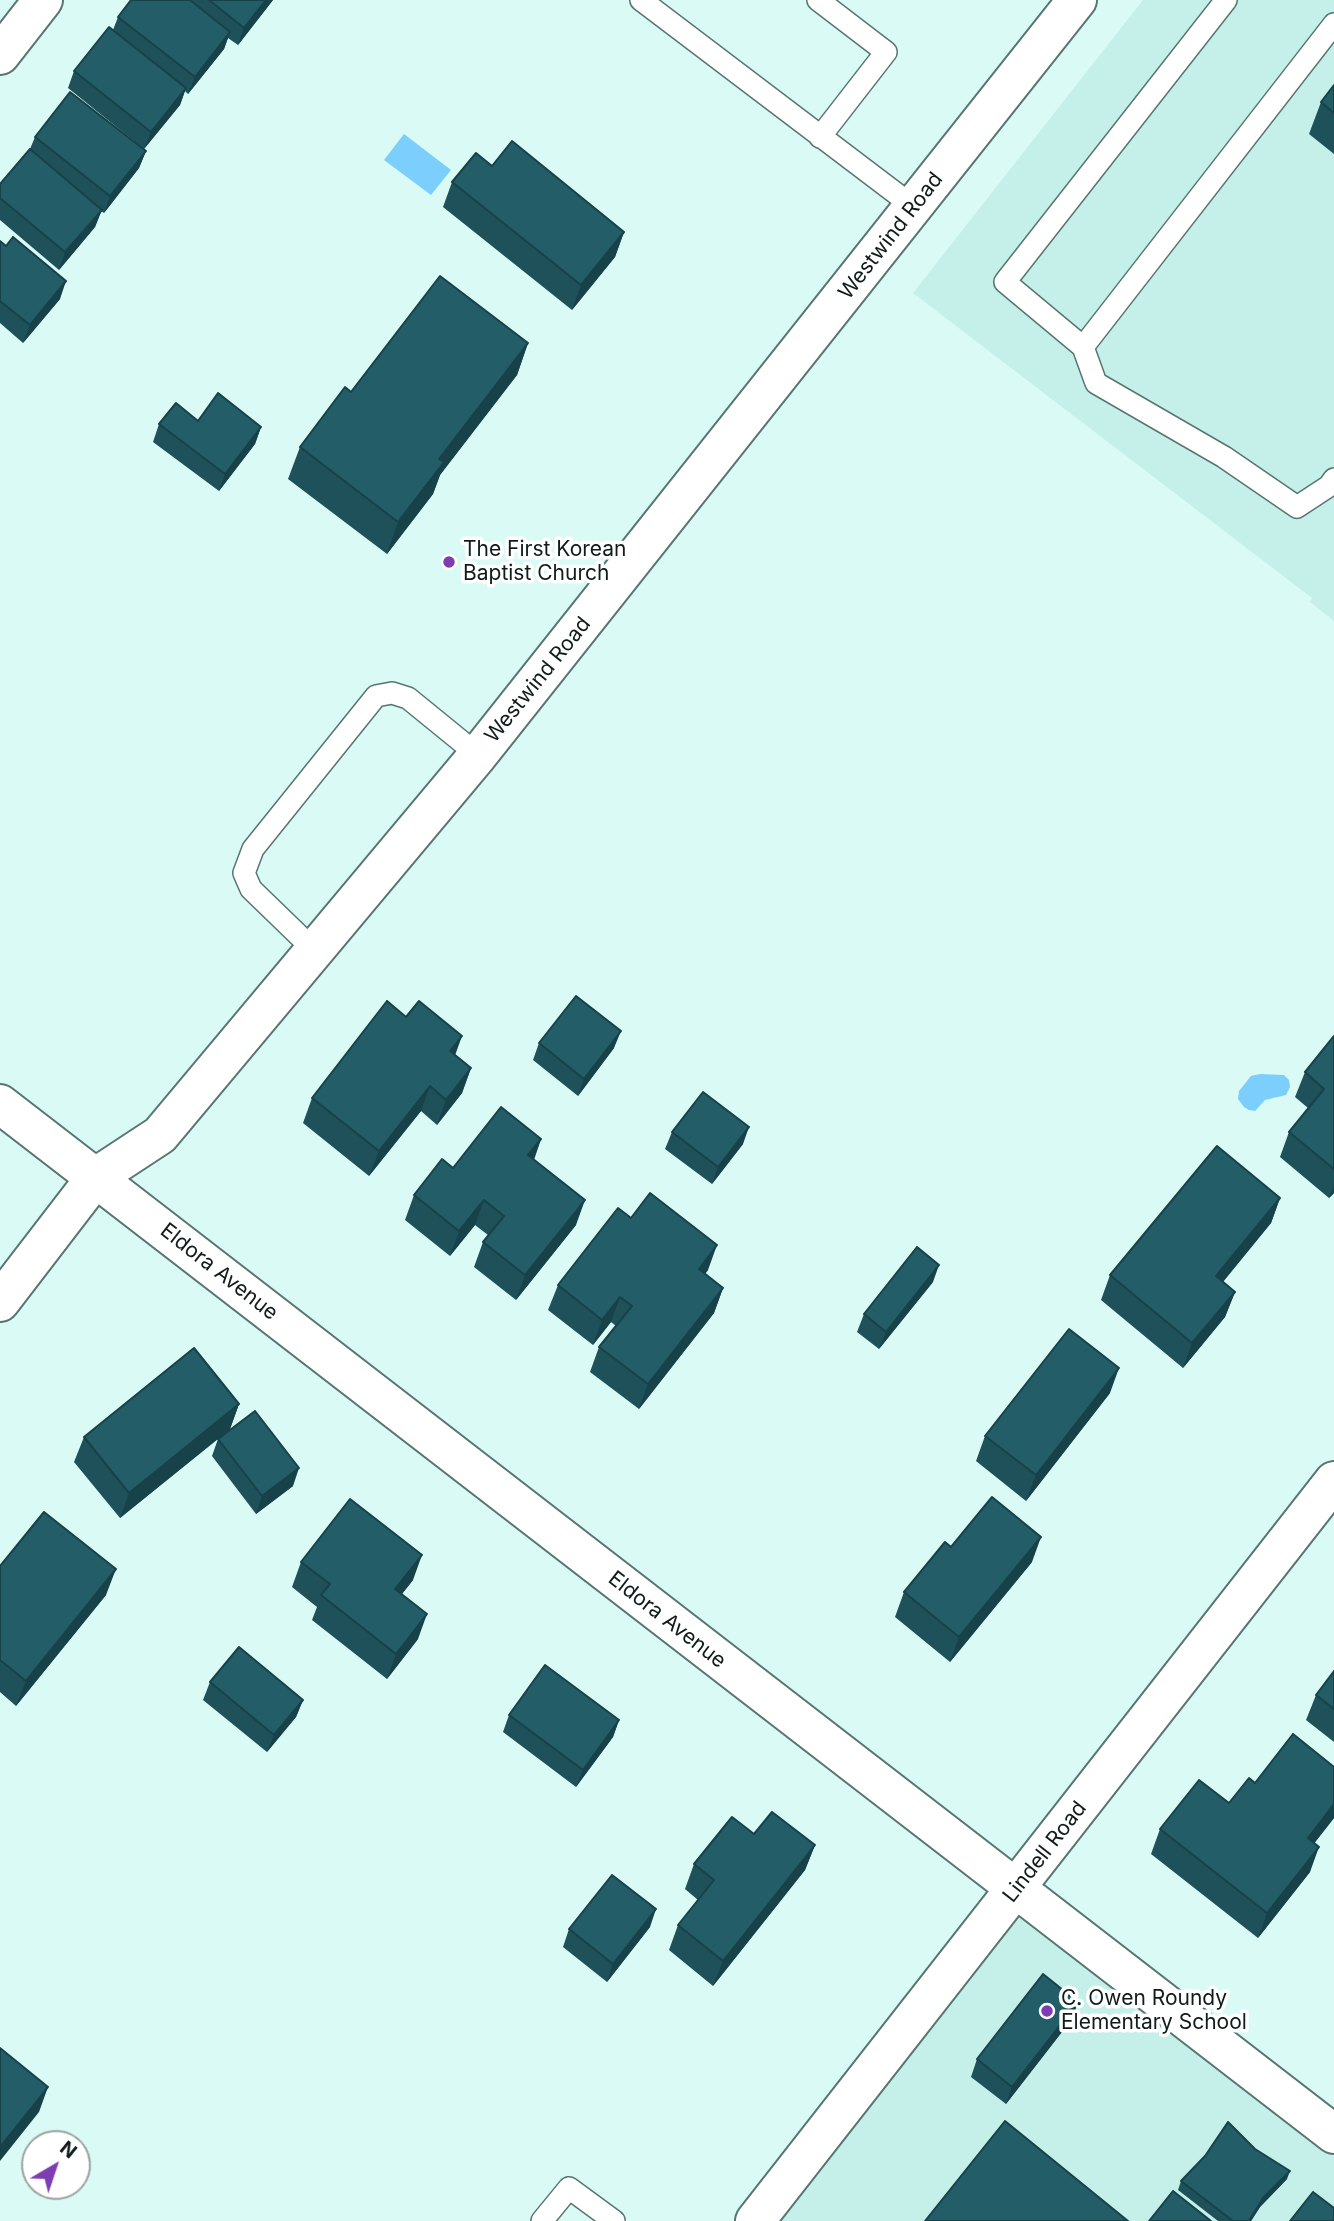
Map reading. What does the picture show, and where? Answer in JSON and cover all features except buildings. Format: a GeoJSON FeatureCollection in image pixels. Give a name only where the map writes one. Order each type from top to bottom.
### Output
{"type":"FeatureCollection","features":[{"type":"Feature","properties":{"kind":"street"},"geometry":{"type":"LineString","coordinates":[[0,55],[43,0]]}},
{"type":"Feature","properties":{"kind":"street","name":"Westwind Road"},"geometry":{"type":"LineString","coordinates":[[0,1302],[96,1177],[160,1135],[478,755],[1077,0]]}},
{"type":"Feature","properties":{"kind":"street","name":"Eldora Avenue"},"geometry":{"type":"LineString","coordinates":[[0,1104],[1334,2134]]}},
{"type":"Feature","properties":{"kind":"street","name":"Lindell Road"},"geometry":{"type":"LineString","coordinates":[[755,2221],[1334,1481]]}},
{"type":"Feature","properties":{"kind":"lane"},"geometry":{"type":"LineString","coordinates":[[641,0],[914,207]]}},
{"type":"Feature","properties":{"kind":"lane"},"geometry":{"type":"LineString","coordinates":[[818,0],[886,52],[820,137]]}},
{"type":"Feature","properties":{"kind":"lane"},"geometry":{"type":"LineString","coordinates":[[1226,0],[1005,282],[1083,347],[1096,383],[1224,457],[1297,507],[1329,486],[1334,479]]}},
{"type":"Feature","properties":{"kind":"lane"},"geometry":{"type":"LineString","coordinates":[[1083,347],[1334,24]]}},
{"type":"Feature","properties":{"kind":"lane"},"geometry":{"type":"LineString","coordinates":[[315,951],[251,889],[244,873],[253,849],[376,696],[393,694],[408,698],[478,755]]}},
{"type":"Feature","properties":{"kind":"lane"},"geometry":{"type":"LineString","coordinates":[[542,2221],[569,2188],[614,2221]]}},
{"type":"Feature","properties":{"kind":"shaded area"},"geometry":{"type":"Polygon","coordinates":[[[1143,0],[1334,0],[1334,621],[1310,602],[1312,598],[913,293],[1143,0]]]}},
{"type":"Feature","properties":{"kind":"shaded area","name":"C. Owen Roundy Elementary School"},"geometry":{"type":"Polygon","coordinates":[[[1015,1890],[1334,2132],[1334,2221],[755,2221],[1015,1890]]]}},
{"type":"Feature","properties":{"kind":"water"},"geometry":{"type":"Polygon","coordinates":[[[404,134],[451,170],[431,195],[384,160],[404,134]]]}},
{"type":"Feature","properties":{"kind":"water"},"geometry":{"type":"Polygon","coordinates":[[[1284,1075],[1289,1080],[1290,1087],[1286,1095],[1265,1100],[1255,1111],[1249,1110],[1238,1099],[1239,1091],[1251,1076],[1284,1075]]]}},
{"type":"Feature","properties":{"kind":"place","name":"The First Korean Baptist Church"},"geometry":{"type":"Point","coordinates":[449,562]}},
{"type":"Feature","properties":{"kind":"place","name":"C. Owen Roundy Elementary School"},"geometry":{"type":"Point","coordinates":[1047,2011]}}]}
